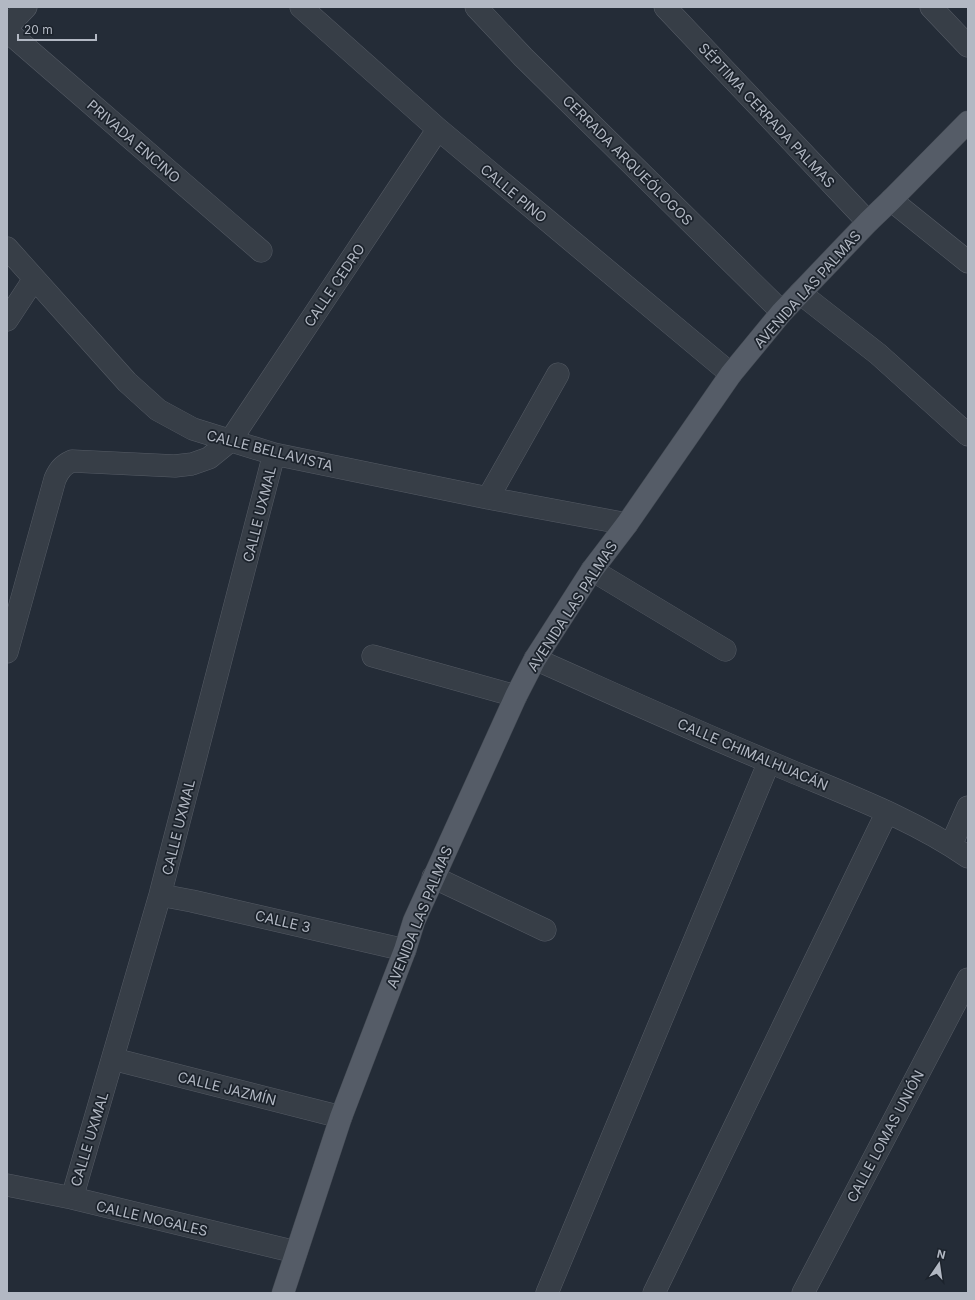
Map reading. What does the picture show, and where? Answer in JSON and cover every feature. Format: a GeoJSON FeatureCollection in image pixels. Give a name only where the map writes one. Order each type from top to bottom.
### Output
{"type":"FeatureCollection","features":[{"type":"Feature","properties":{"kind":"main road","name":"AVENIDA LAS PALMAS"},"geometry":{"type":"LineString","coordinates":[[283,1293],[341,1117],[405,950],[414,921],[516,696],[535,659],[592,570],[627,524],[731,374],[782,312],[868,222],[968,122]]}},
{"type":"Feature","properties":{"kind":"street","name":"CALLE PINO"},"geometry":{"type":"LineString","coordinates":[[301,7],[438,129],[731,374]]}},
{"type":"Feature","properties":{"kind":"street","name":"CERRADA ARQUEÓLOGOS"},"geometry":{"type":"LineString","coordinates":[[476,7],[523,57],[782,312]]}},
{"type":"Feature","properties":{"kind":"street","name":"SÉPTIMA CERRADA PALMAS"},"geometry":{"type":"LineString","coordinates":[[665,7],[868,222]]}},
{"type":"Feature","properties":{"kind":"street"},"geometry":{"type":"LineString","coordinates":[[931,7],[968,46]]}},
{"type":"Feature","properties":{"kind":"street","name":"PRIVADA ENCINO"},"geometry":{"type":"LineString","coordinates":[[14,17],[261,251]]}},
{"type":"Feature","properties":{"kind":"street","name":"CALLE CEDRO"},"geometry":{"type":"LineString","coordinates":[[7,652],[55,479],[59,471],[65,464],[72,461],[175,466],[186,465],[209,458],[230,442],[438,129]]}},
{"type":"Feature","properties":{"kind":"street"},"geometry":{"type":"LineString","coordinates":[[891,200],[968,262]]}},
{"type":"Feature","properties":{"kind":"street","name":"CALLE BELLAVISTA"},"geometry":{"type":"LineString","coordinates":[[7,248],[127,382],[158,410],[193,429],[230,442],[274,454],[488,498],[627,524]]}},
{"type":"Feature","properties":{"kind":"street"},"geometry":{"type":"LineString","coordinates":[[7,320],[34,279]]}},
{"type":"Feature","properties":{"kind":"street"},"geometry":{"type":"LineString","coordinates":[[800,293],[878,354],[968,435]]}},
{"type":"Feature","properties":{"kind":"street"},"geometry":{"type":"LineString","coordinates":[[488,498],[558,374]]}},
{"type":"Feature","properties":{"kind":"street","name":"CALLE UXMAL"},"geometry":{"type":"LineString","coordinates":[[72,1198],[160,895],[274,454]]}},
{"type":"Feature","properties":{"kind":"street"},"geometry":{"type":"LineString","coordinates":[[592,570],[725,650]]}},
{"type":"Feature","properties":{"kind":"street"},"geometry":{"type":"LineString","coordinates":[[373,656],[516,696]]}},
{"type":"Feature","properties":{"kind":"street","name":"CALLE CHIMALHUACÁN"},"geometry":{"type":"LineString","coordinates":[[535,659],[887,812],[960,851]]}},
{"type":"Feature","properties":{"kind":"street"},"geometry":{"type":"LineString","coordinates":[[547,1293],[769,762]]}},
{"type":"Feature","properties":{"kind":"street"},"geometry":{"type":"LineString","coordinates":[[960,851],[968,807]]}},
{"type":"Feature","properties":{"kind":"street"},"geometry":{"type":"LineString","coordinates":[[654,1293],[887,812]]}},
{"type":"Feature","properties":{"kind":"street"},"geometry":{"type":"LineString","coordinates":[[433,877],[545,930]]}},
{"type":"Feature","properties":{"kind":"street","name":"CALLE 3"},"geometry":{"type":"LineString","coordinates":[[160,895],[199,902],[405,950]]}},
{"type":"Feature","properties":{"kind":"street","name":"CALLE LOMAS UNIÓN"},"geometry":{"type":"LineString","coordinates":[[803,1293],[968,979]]}},
{"type":"Feature","properties":{"kind":"street","name":"CALLE JAZMÍN"},"geometry":{"type":"LineString","coordinates":[[113,1059],[341,1117]]}},
{"type":"Feature","properties":{"kind":"street","name":"CALLE NOGALES"},"geometry":{"type":"LineString","coordinates":[[7,1185],[72,1198],[296,1252]]}}]}
